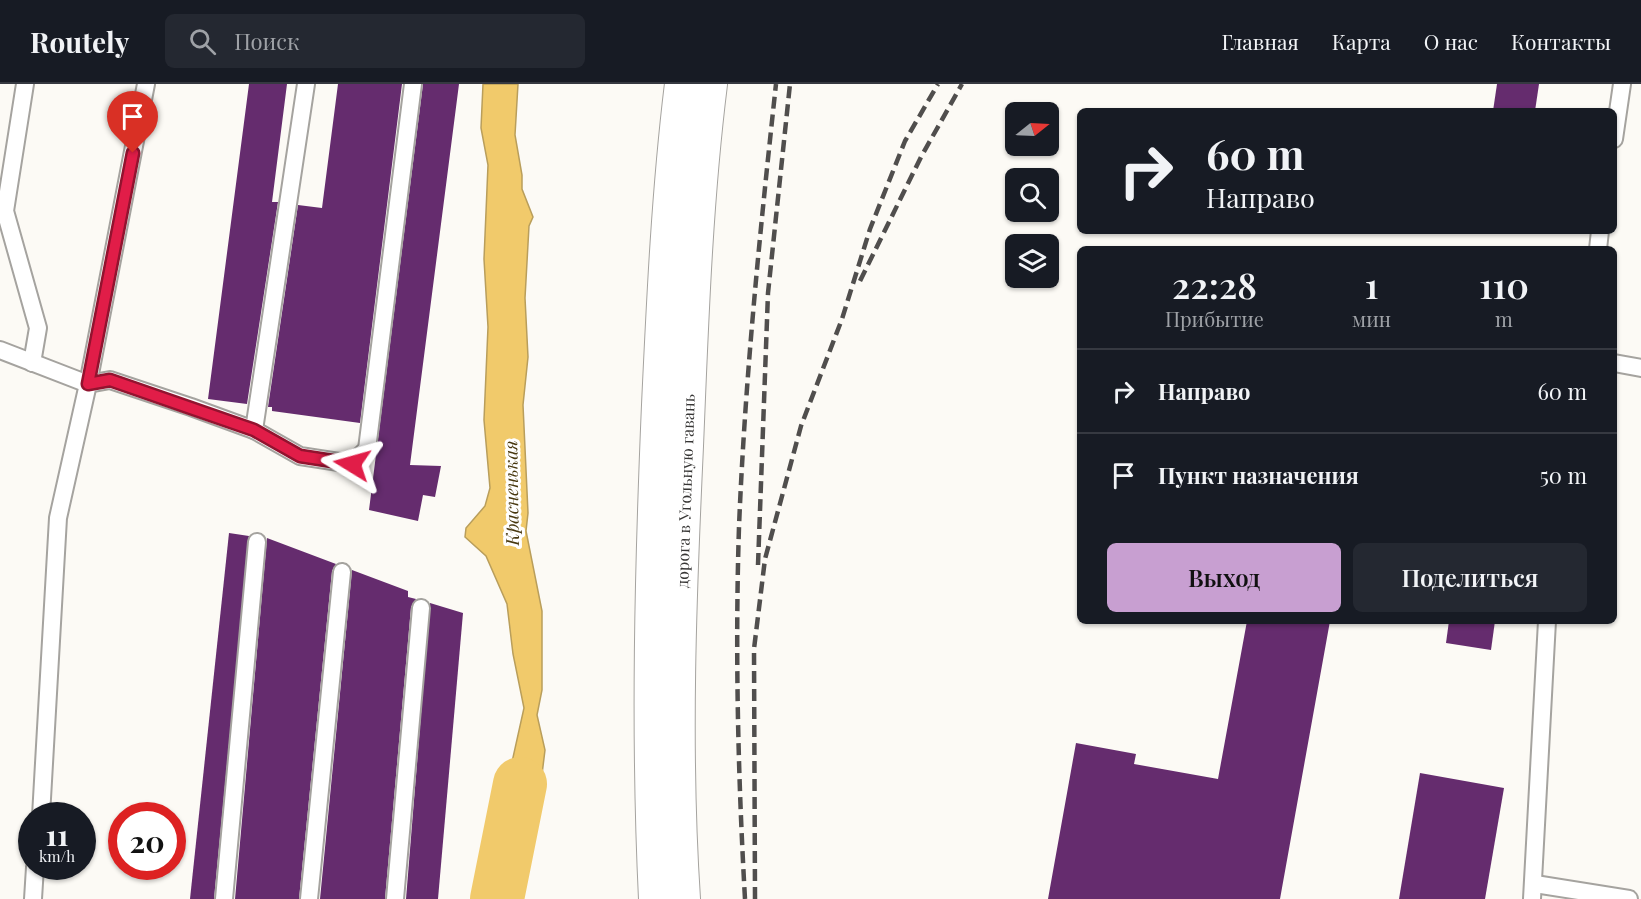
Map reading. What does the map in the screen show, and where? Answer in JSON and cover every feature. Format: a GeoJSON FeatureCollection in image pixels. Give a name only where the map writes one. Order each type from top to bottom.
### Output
{"type":"FeatureCollection","features":[{"type":"Feature","properties":{"kind":"street","name":"дорога в Угольную гавань"},"geometry":{"type":"LineString","coordinates":[[655,899],[650,720],[651,568],[664,292],[681,84]]}},
{"type":"Feature","properties":{"kind":"street","name":"дорога в Угольную гавань"},"geometry":{"type":"LineString","coordinates":[[684,899],[679,718],[681,567],[694,291],[711,84]]}},
{"type":"Feature","properties":{"kind":"lane"},"geometry":{"type":"LineString","coordinates":[[25,84],[5,211],[38,328],[32,363]]}},
{"type":"Feature","properties":{"kind":"lane"},"geometry":{"type":"LineString","coordinates":[[42,802],[58,518],[88,384],[146,84]]}},
{"type":"Feature","properties":{"kind":"lane"},"geometry":{"type":"LineString","coordinates":[[254,430],[306,84]]}},
{"type":"Feature","properties":{"kind":"lane"},"geometry":{"type":"LineString","coordinates":[[0,350],[88,384],[110,380],[254,430],[300,456],[352,464],[367,448],[413,84]]}},
{"type":"Feature","properties":{"kind":"lane"},"geometry":{"type":"LineString","coordinates":[[1617,118],[1622,84]]}},
{"type":"Feature","properties":{"kind":"lane"},"geometry":{"type":"LineString","coordinates":[[1617,364],[1641,368]]}},
{"type":"Feature","properties":{"kind":"lane"},"geometry":{"type":"LineString","coordinates":[[224,899],[257,542]]}},
{"type":"Feature","properties":{"kind":"lane"},"geometry":{"type":"LineString","coordinates":[[309,899],[342,572]]}},
{"type":"Feature","properties":{"kind":"lane"},"geometry":{"type":"LineString","coordinates":[[395,899],[421,608]]}},
{"type":"Feature","properties":{"kind":"lane"},"geometry":{"type":"LineString","coordinates":[[1547,624],[1534,891],[1629,899]]}},
{"type":"Feature","properties":{"kind":"lane"},"geometry":{"type":"LineString","coordinates":[[33,899],[34,880]]}},
{"type":"Feature","properties":{"kind":"water"},"geometry":{"type":"Polygon","coordinates":[[[483,84],[518,84],[515,135],[522,189],[533,217],[529,226],[525,298],[528,357],[523,405],[528,513],[526,531],[542,611],[542,690],[537,715],[545,750],[536,823],[517,857],[497,857],[496,834],[524,708],[513,654],[507,604],[486,556],[465,537],[466,528],[485,506],[490,488],[484,420],[488,327],[484,259],[488,165],[481,128],[483,84]]]}},
{"type":"Feature","properties":{"kind":"building"},"geometry":{"type":"Polygon","coordinates":[[[249,84],[287,84],[272,202],[278,202],[247,404],[208,399],[249,84]]]}},
{"type":"Feature","properties":{"kind":"building"},"geometry":{"type":"Polygon","coordinates":[[[338,84],[402,84],[360,423],[272,411],[272,407],[268,407],[298,205],[322,208],[338,84]]]}},
{"type":"Feature","properties":{"kind":"building"},"geometry":{"type":"Polygon","coordinates":[[[423,84],[459,84],[410,465],[441,466],[435,497],[423,495],[418,521],[369,510],[423,84]]]}},
{"type":"Feature","properties":{"kind":"building"},"geometry":{"type":"Polygon","coordinates":[[[1497,84],[1539,84],[1535,108],[1493,108],[1497,84]]]}},
{"type":"Feature","properties":{"kind":"building"},"geometry":{"type":"Polygon","coordinates":[[[229,533],[249,536],[214,899],[190,899],[229,533]]]}},
{"type":"Feature","properties":{"kind":"building"},"geometry":{"type":"Polygon","coordinates":[[[267,538],[336,564],[332,571],[299,899],[235,899],[267,538]]]}},
{"type":"Feature","properties":{"kind":"building"},"geometry":{"type":"Polygon","coordinates":[[[352,570],[408,591],[408,597],[416,599],[411,607],[385,899],[320,899],[352,570]]]}},
{"type":"Feature","properties":{"kind":"building"},"geometry":{"type":"Polygon","coordinates":[[[430,603],[463,613],[438,899],[406,899],[430,603]]]}},
{"type":"Feature","properties":{"kind":"building"},"geometry":{"type":"Polygon","coordinates":[[[1246,624],[1329,624],[1280,899],[1048,899],[1076,743],[1136,754],[1134,764],[1218,779],[1246,624]]]}},
{"type":"Feature","properties":{"kind":"building"},"geometry":{"type":"Polygon","coordinates":[[[1449,624],[1495,624],[1491,650],[1446,643],[1449,624]]]}},
{"type":"Feature","properties":{"kind":"building"},"geometry":{"type":"Polygon","coordinates":[[[1420,773],[1504,788],[1485,899],[1399,899],[1420,773]]]}},
{"type":"Feature","properties":{"kind":"waterway","name":"Красненькая"},"geometry":{"type":"LineString","coordinates":[[497,899],[520,784]]}},
{"type":"Feature","properties":{"kind":"railway"},"geometry":{"type":"LineString","coordinates":[[745,899],[738,713],[739,527],[754,305],[776,84]]}},
{"type":"Feature","properties":{"kind":"railway"},"geometry":{"type":"LineString","coordinates":[[758,565],[768,293],[790,84]]}},
{"type":"Feature","properties":{"kind":"railway"},"geometry":{"type":"LineString","coordinates":[[755,899],[754,649],[765,559],[801,426],[842,319],[870,229],[905,141],[938,84]]}},
{"type":"Feature","properties":{"kind":"railway"},"geometry":{"type":"LineString","coordinates":[[860,281],[921,157],[962,84]]}},
{"type":"Feature","properties":{"kind":"route"},"geometry":{"type":"LineString","coordinates":[[133,153],[88,384],[110,380],[254,430],[300,456],[352,464]]}}]}
